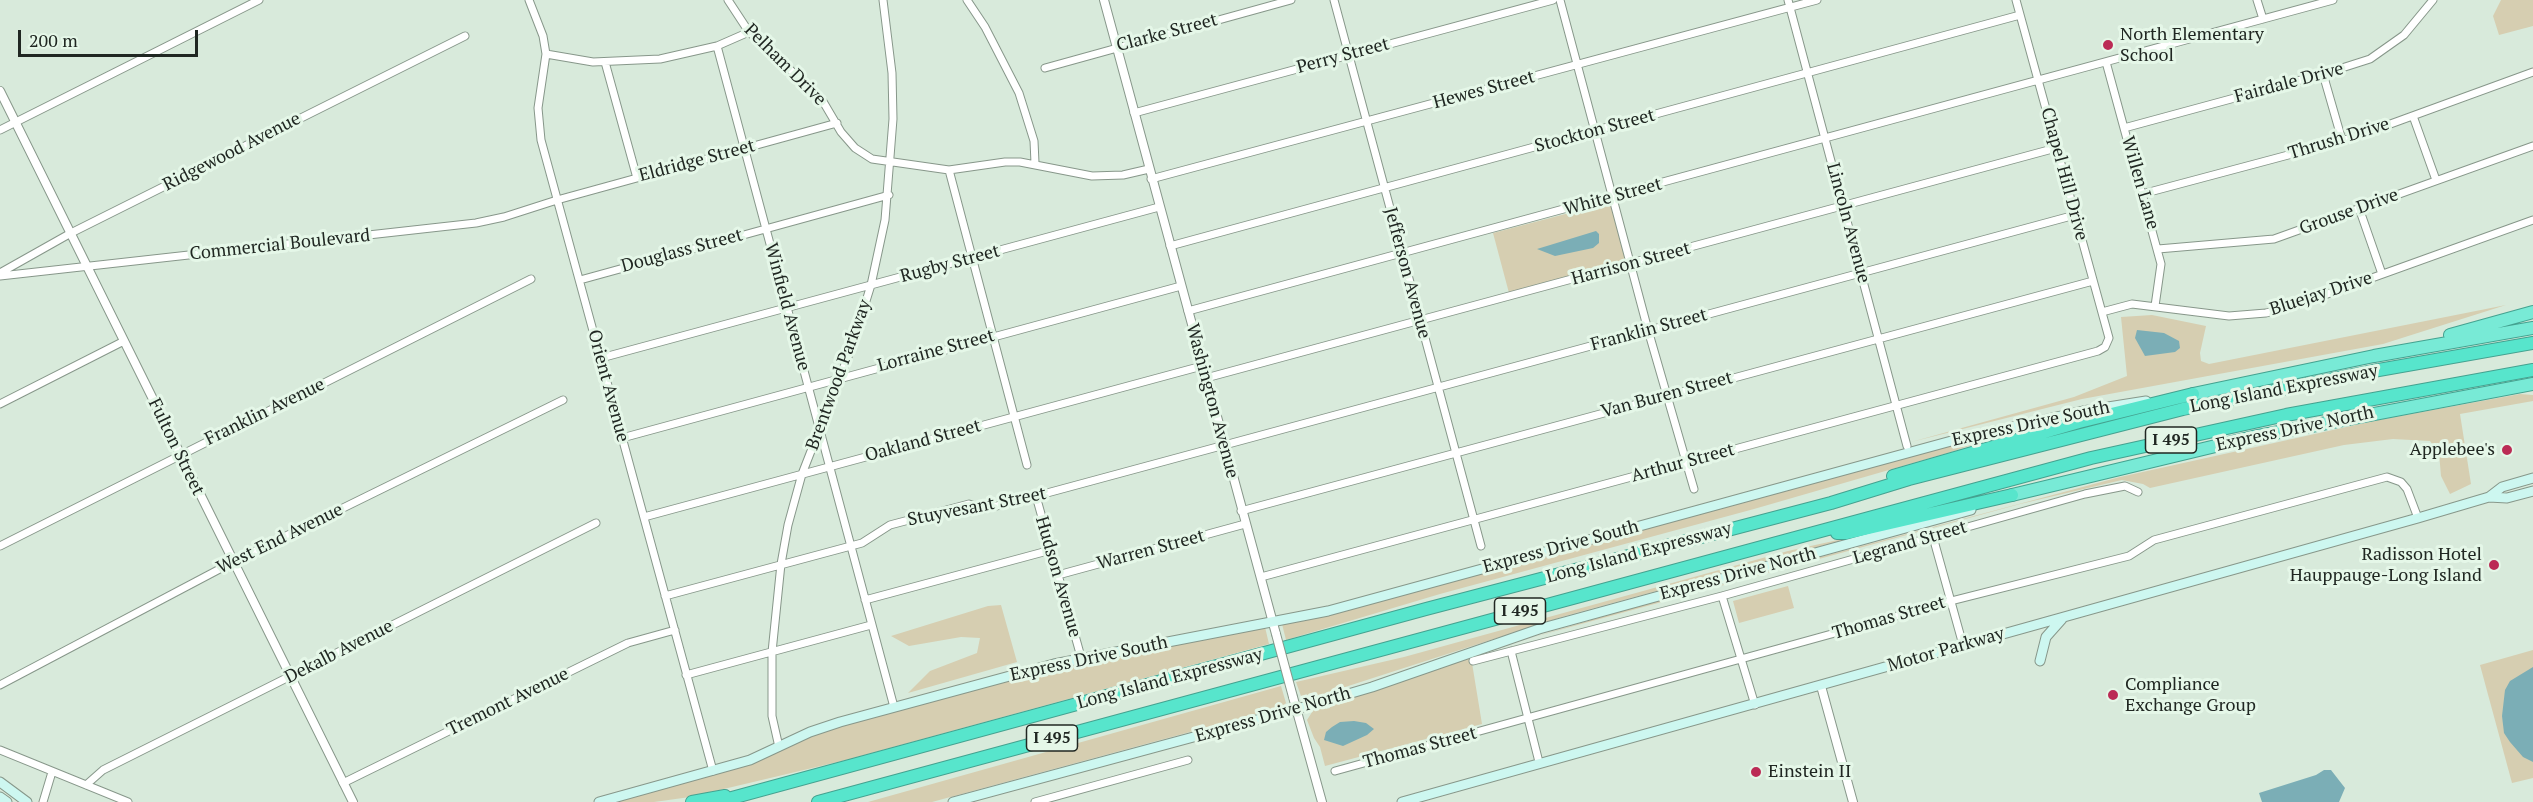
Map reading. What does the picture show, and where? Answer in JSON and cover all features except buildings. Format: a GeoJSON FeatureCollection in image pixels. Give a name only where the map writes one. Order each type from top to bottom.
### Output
{"type":"FeatureCollection","features":[{"type":"Feature","properties":{"kind":"highway"},"geometry":{"type":"LineString","coordinates":[[2374,356],[2533,312]]}},
{"type":"Feature","properties":{"kind":"highway","name":"Express Drive South"},"geometry":{"type":"LineString","coordinates":[[2193,394],[2374,356],[2533,328]]}},
{"type":"Feature","properties":{"kind":"highway","name":"Long Island Expressway"},"geometry":{"type":"LineString","coordinates":[[717,802],[1426,609],[1831,503],[1909,479],[2183,409],[2373,371],[2533,343]]}},
{"type":"Feature","properties":{"kind":"highway","name":"Long Island Expressway"},"geometry":{"type":"LineString","coordinates":[[818,802],[2091,458],[2286,415],[2533,370]]}},
{"type":"Feature","properties":{"kind":"highway","name":"Express Drive North"},"geometry":{"type":"LineString","coordinates":[[2012,495],[2253,438],[2533,384]]}},
{"type":"Feature","properties":{"kind":"highway"},"geometry":{"type":"LineString","coordinates":[[2495,390],[2533,391]]}},
{"type":"Feature","properties":{"kind":"highway"},"geometry":{"type":"LineString","coordinates":[[1831,503],[1889,477],[2079,422],[2193,394]]}},
{"type":"Feature","properties":{"kind":"highway"},"geometry":{"type":"LineString","coordinates":[[1815,533],[1847,533],[2012,495]]}},
{"type":"Feature","properties":{"kind":"highway"},"geometry":{"type":"LineString","coordinates":[[692,802],[820,774]]}},
{"type":"Feature","properties":{"kind":"main road","name":"Express Drive South"},"geometry":{"type":"LineString","coordinates":[[599,802],[750,760],[820,728],[1081,657],[1273,622],[1362,602],[1954,440],[2093,409],[2193,394]]}},
{"type":"Feature","properties":{"kind":"main road","name":"Motor Parkway"},"geometry":{"type":"LineString","coordinates":[[2489,497],[2502,487],[2533,478]]}},
{"type":"Feature","properties":{"kind":"main road","name":"Motor Parkway"},"geometry":{"type":"LineString","coordinates":[[1402,802],[1539,762],[1755,705],[2489,497],[2507,498],[2533,492]]}},
{"type":"Feature","properties":{"kind":"main road","name":"Express Drive North"},"geometry":{"type":"LineString","coordinates":[[952,802],[1297,709],[1372,687],[1539,629],[1949,517],[2012,495]]}},
{"type":"Feature","properties":{"kind":"main road"},"geometry":{"type":"LineString","coordinates":[[2040,661],[2046,637],[2064,617]]}},
{"type":"Feature","properties":{"kind":"main road"},"geometry":{"type":"LineString","coordinates":[[0,782],[27,802]]}},
{"type":"Feature","properties":{"kind":"main road"},"geometry":{"type":"LineString","coordinates":[[0,796],[8,802]]}},
{"type":"Feature","properties":{"kind":"street"},"geometry":{"type":"LineString","coordinates":[[0,130],[259,0]]}},
{"type":"Feature","properties":{"kind":"street","name":"Orient Avenue"},"geometry":{"type":"LineString","coordinates":[[529,0],[543,36],[546,54],[538,108],[538,126],[713,771]]}},
{"type":"Feature","properties":{"kind":"street","name":"Pelham Drive"},"geometry":{"type":"LineString","coordinates":[[728,0],[749,32],[811,87],[855,148],[872,159],[949,170],[1005,162],[1035,163],[1063,172],[1092,176],[1123,175],[1149,169]]}},
{"type":"Feature","properties":{"kind":"street","name":"Brentwood Parkway"},"geometry":{"type":"LineString","coordinates":[[779,747],[772,716],[772,652],[781,564],[788,525],[802,474],[871,285],[888,195],[892,163],[892,73],[883,0]]}},
{"type":"Feature","properties":{"kind":"street"},"geometry":{"type":"LineString","coordinates":[[967,0],[985,27],[1019,93],[1034,141],[1035,163]]}},
{"type":"Feature","properties":{"kind":"street","name":"Washington Avenue"},"geometry":{"type":"LineString","coordinates":[[1104,0],[1241,511],[1322,802]]}},
{"type":"Feature","properties":{"kind":"street","name":"Clarke Street"},"geometry":{"type":"LineString","coordinates":[[1045,68],[1291,0]]}},
{"type":"Feature","properties":{"kind":"street","name":"Jefferson Avenue"},"geometry":{"type":"LineString","coordinates":[[1334,0],[1481,546]]}},
{"type":"Feature","properties":{"kind":"street","name":"Perry Street"},"geometry":{"type":"LineString","coordinates":[[1134,113],[1553,0]]}},
{"type":"Feature","properties":{"kind":"street"},"geometry":{"type":"LineString","coordinates":[[1560,0],[1648,330],[1694,489]]}},
{"type":"Feature","properties":{"kind":"street","name":"Hewes Street"},"geometry":{"type":"LineString","coordinates":[[1152,179],[1578,65],[1789,4],[1817,0]]}},
{"type":"Feature","properties":{"kind":"street","name":"Chapel Hill Drive"},"geometry":{"type":"LineString","coordinates":[[2016,0],[2109,338],[2105,347]]}},
{"type":"Feature","properties":{"kind":"street"},"geometry":{"type":"LineString","coordinates":[[2257,0],[2263,20]]}},
{"type":"Feature","properties":{"kind":"street","name":"White Street"},"geometry":{"type":"LineString","coordinates":[[1188,311],[1826,140],[2333,0]]}},
{"type":"Feature","properties":{"kind":"street","name":"Fairdale Drive"},"geometry":{"type":"LineString","coordinates":[[2124,128],[2354,66],[2383,51],[2404,35],[2433,0]]}},
{"type":"Feature","properties":{"kind":"street","name":"Lincoln Avenue"},"geometry":{"type":"LineString","coordinates":[[1789,4],[1907,446]]}},
{"type":"Feature","properties":{"kind":"street","name":"Stockton Street"},"geometry":{"type":"LineString","coordinates":[[1170,246],[2020,15]]}},
{"type":"Feature","properties":{"kind":"street"},"geometry":{"type":"LineString","coordinates":[[546,54],[605,62],[660,59],[717,46],[749,32]]}},
{"type":"Feature","properties":{"kind":"street","name":"Ridgewood Avenue"},"geometry":{"type":"LineString","coordinates":[[0,274],[71,233],[465,36]]}},
{"type":"Feature","properties":{"kind":"street","name":"Winfield Avenue"},"geometry":{"type":"LineString","coordinates":[[717,46],[894,707]]}},
{"type":"Feature","properties":{"kind":"street"},"geometry":{"type":"LineString","coordinates":[[605,62],[637,178]]}},
{"type":"Feature","properties":{"kind":"street","name":"Willen Lane"},"geometry":{"type":"LineString","coordinates":[[2106,62],[2158,249],[2161,264],[2155,306]]}},
{"type":"Feature","properties":{"kind":"street","name":"Thrush Drive"},"geometry":{"type":"LineString","coordinates":[[2142,194],[2342,140],[2533,72]]}},
{"type":"Feature","properties":{"kind":"street"},"geometry":{"type":"LineString","coordinates":[[2323,74],[2342,140]]}},
{"type":"Feature","properties":{"kind":"street","name":"Fulton Street"},"geometry":{"type":"LineString","coordinates":[[0,91],[353,802]]}},
{"type":"Feature","properties":{"kind":"street"},"geometry":{"type":"LineString","coordinates":[[2413,116],[2436,180]]}},
{"type":"Feature","properties":{"kind":"street","name":"Eldridge Street"},"geometry":{"type":"LineString","coordinates":[[557,200],[837,123]]}},
{"type":"Feature","properties":{"kind":"street","name":"Grouse Drive"},"geometry":{"type":"LineString","coordinates":[[2158,249],[2274,238],[2533,146]]}},
{"type":"Feature","properties":{"kind":"street","name":"Harrison Street"},"geometry":{"type":"LineString","coordinates":[[1206,378],[2056,148]]}},
{"type":"Feature","properties":{"kind":"street"},"geometry":{"type":"LineString","coordinates":[[949,170],[1028,465]]}},
{"type":"Feature","properties":{"kind":"street","name":"Douglass Street"},"geometry":{"type":"LineString","coordinates":[[580,280],[888,195]]}},
{"type":"Feature","properties":{"kind":"street","name":"Commercial Boulevard"},"geometry":{"type":"LineString","coordinates":[[0,274],[476,223],[504,217],[557,200]]}},
{"type":"Feature","properties":{"kind":"street","name":"Rugby Street"},"geometry":{"type":"LineString","coordinates":[[601,358],[1159,207]]}},
{"type":"Feature","properties":{"kind":"street"},"geometry":{"type":"LineString","coordinates":[[2359,208],[2382,274]]}},
{"type":"Feature","properties":{"kind":"street","name":"Franklin Street"},"geometry":{"type":"LineString","coordinates":[[1224,445],[2075,215]]}},
{"type":"Feature","properties":{"kind":"street","name":"Bluejay Drive"},"geometry":{"type":"LineString","coordinates":[[2102,312],[2132,304],[2229,316],[2266,314],[2533,220]]}},
{"type":"Feature","properties":{"kind":"street","name":"Franklin Avenue"},"geometry":{"type":"LineString","coordinates":[[0,546],[531,279]]}},
{"type":"Feature","properties":{"kind":"street","name":"Van Buren Street"},"geometry":{"type":"LineString","coordinates":[[1241,511],[2093,281]]}},
{"type":"Feature","properties":{"kind":"street","name":"Lorraine Street"},"geometry":{"type":"LineString","coordinates":[[622,438],[1181,286]]}},
{"type":"Feature","properties":{"kind":"street"},"geometry":{"type":"LineString","coordinates":[[0,404],[124,341]]}},
{"type":"Feature","properties":{"kind":"street","name":"Arthur Street"},"geometry":{"type":"LineString","coordinates":[[1261,577],[2098,351],[2105,347]]}},
{"type":"Feature","properties":{"kind":"street","name":"Oakland Street"},"geometry":{"type":"LineString","coordinates":[[644,517],[1203,366]]}},
{"type":"Feature","properties":{"kind":"street","name":"West End Avenue"},"geometry":{"type":"LineString","coordinates":[[0,685],[233,562],[562,400]]}},
{"type":"Feature","properties":{"kind":"street","name":"Stuyvesant Street"},"geometry":{"type":"LineString","coordinates":[[665,596],[850,546],[870,538],[883,527],[901,522],[969,504],[985,508],[1036,496],[1224,445]]}},
{"type":"Feature","properties":{"kind":"street","name":"Thomas Street"},"geometry":{"type":"LineString","coordinates":[[1335,771],[1951,601],[2128,556],[2154,540],[2387,477],[2401,482],[2407,489],[2418,518]]}},
{"type":"Feature","properties":{"kind":"street","name":"Legrand Street"},"geometry":{"type":"LineString","coordinates":[[1473,661],[1722,596],[2085,494],[2126,486],[2138,492]]}},
{"type":"Feature","properties":{"kind":"street","name":"Hudson Avenue"},"geometry":{"type":"LineString","coordinates":[[1036,496],[1081,657]]}},
{"type":"Feature","properties":{"kind":"street","name":"Dekalb Avenue"},"geometry":{"type":"LineString","coordinates":[[86,785],[103,770],[596,522]]}},
{"type":"Feature","properties":{"kind":"street","name":"Warren Street"},"geometry":{"type":"LineString","coordinates":[[1058,575],[1245,525]]}},
{"type":"Feature","properties":{"kind":"street"},"geometry":{"type":"LineString","coordinates":[[1933,537],[1963,645]]}},
{"type":"Feature","properties":{"kind":"street"},"geometry":{"type":"LineString","coordinates":[[865,600],[1051,550]]}},
{"type":"Feature","properties":{"kind":"street"},"geometry":{"type":"LineString","coordinates":[[1722,596],[1755,705]]}},
{"type":"Feature","properties":{"kind":"street"},"geometry":{"type":"LineString","coordinates":[[686,675],[871,625]]}},
{"type":"Feature","properties":{"kind":"street","name":"Tremont Avenue"},"geometry":{"type":"LineString","coordinates":[[344,783],[628,643],[675,630]]}},
{"type":"Feature","properties":{"kind":"street"},"geometry":{"type":"LineString","coordinates":[[1510,651],[1539,762]]}},
{"type":"Feature","properties":{"kind":"street"},"geometry":{"type":"LineString","coordinates":[[1821,686],[1853,802]]}},
{"type":"Feature","properties":{"kind":"street"},"geometry":{"type":"LineString","coordinates":[[0,750],[128,802]]}},
{"type":"Feature","properties":{"kind":"street"},"geometry":{"type":"LineString","coordinates":[[1035,802],[1188,760]]}},
{"type":"Feature","properties":{"kind":"street"},"geometry":{"type":"LineString","coordinates":[[43,802],[52,772]]}},
{"type":"Feature","properties":{"kind":"shaded area"},"geometry":{"type":"Polygon","coordinates":[[[2501,0],[2533,0],[2533,26],[2499,35],[2493,16],[2501,0]]]}},
{"type":"Feature","properties":{"kind":"shaded area"},"geometry":{"type":"Polygon","coordinates":[[[1611,202],[1627,262],[1509,293],[1493,233],[1611,202]]]}},
{"type":"Feature","properties":{"kind":"shaded area"},"geometry":{"type":"Polygon","coordinates":[[[2506,305],[2383,344],[2082,399],[1911,442],[2074,397],[2127,376],[2121,317],[2152,315],[2206,326],[2200,353],[2201,361],[2209,364],[2506,305]]]}},
{"type":"Feature","properties":{"kind":"shaded area"},"geometry":{"type":"Polygon","coordinates":[[[2520,394],[2533,395],[2533,401],[2460,414],[2471,484],[2450,494],[2441,476],[2439,453],[2430,441],[2393,439],[2344,445],[2150,488],[2143,484],[2122,480],[2020,504],[1530,638],[1663,599],[2120,477],[2378,420],[2520,394]]]}},
{"type":"Feature","properties":{"kind":"shaded area"},"geometry":{"type":"Polygon","coordinates":[[[2011,432],[1951,452],[1754,509],[1440,594],[1286,640],[1282,624],[1948,445],[2011,432]]]}},
{"type":"Feature","properties":{"kind":"shaded area"},"geometry":{"type":"Polygon","coordinates":[[[1865,534],[1565,616],[1308,699],[1303,699],[1296,682],[1404,657],[1788,551],[1865,534]]]}},
{"type":"Feature","properties":{"kind":"shaded area"},"geometry":{"type":"Polygon","coordinates":[[[1788,586],[1794,608],[1739,623],[1733,601],[1788,586]]]}},
{"type":"Feature","properties":{"kind":"shaded area"},"geometry":{"type":"Polygon","coordinates":[[[1001,605],[1017,662],[908,693],[930,671],[977,653],[980,638],[961,637],[909,646],[891,636],[988,606],[1001,605]]]}},
{"type":"Feature","properties":{"kind":"shaded area"},"geometry":{"type":"Polygon","coordinates":[[[1265,627],[1269,644],[846,760],[690,797],[654,802],[610,802],[746,764],[830,728],[1072,662],[1265,627]]]}},
{"type":"Feature","properties":{"kind":"shaded area"},"geometry":{"type":"Polygon","coordinates":[[[2533,650],[2533,778],[2512,783],[2480,665],[2533,650]]]}},
{"type":"Feature","properties":{"kind":"shaded area"},"geometry":{"type":"Polygon","coordinates":[[[1471,657],[1482,724],[1325,766],[1320,747],[1307,720],[1314,709],[1325,706],[1326,709],[1330,708],[1330,705],[1471,657]]]}},
{"type":"Feature","properties":{"kind":"shaded area"},"geometry":{"type":"Polygon","coordinates":[[[1281,686],[1286,703],[1282,707],[932,802],[868,802],[1281,686]]]}},
{"type":"Feature","properties":{"kind":"water"},"geometry":{"type":"Polygon","coordinates":[[[1596,231],[1599,234],[1599,243],[1593,248],[1555,256],[1537,249],[1596,231]]]}},
{"type":"Feature","properties":{"kind":"water"},"geometry":{"type":"Polygon","coordinates":[[[2137,330],[2164,333],[2179,341],[2180,348],[2175,352],[2145,356],[2135,338],[2137,330]]]}},
{"type":"Feature","properties":{"kind":"water"},"geometry":{"type":"Polygon","coordinates":[[[2533,667],[2533,762],[2523,757],[2510,742],[2504,733],[2502,716],[2505,690],[2510,681],[2533,667]]]}},
{"type":"Feature","properties":{"kind":"water"},"geometry":{"type":"Polygon","coordinates":[[[1340,722],[1366,723],[1374,729],[1367,735],[1343,746],[1324,740],[1326,732],[1332,727],[1340,722]]]}},
{"type":"Feature","properties":{"kind":"water"},"geometry":{"type":"Polygon","coordinates":[[[2324,770],[2331,770],[2345,788],[2339,802],[2262,802],[2259,793],[2316,775],[2324,770]]]}},
{"type":"Feature","properties":{"kind":"place","name":"North Elementary School"},"geometry":{"type":"Point","coordinates":[2108,45]}},
{"type":"Feature","properties":{"kind":"place","name":"Applebee's"},"geometry":{"type":"Point","coordinates":[2507,450]}},
{"type":"Feature","properties":{"kind":"place","name":"Radisson Hotel Hauppauge-Long Island"},"geometry":{"type":"Point","coordinates":[2494,565]}},
{"type":"Feature","properties":{"kind":"place","name":"Compliance Exchange Group"},"geometry":{"type":"Point","coordinates":[2113,695]}},
{"type":"Feature","properties":{"kind":"place","name":"Einstein II"},"geometry":{"type":"Point","coordinates":[1756,772]}}]}
